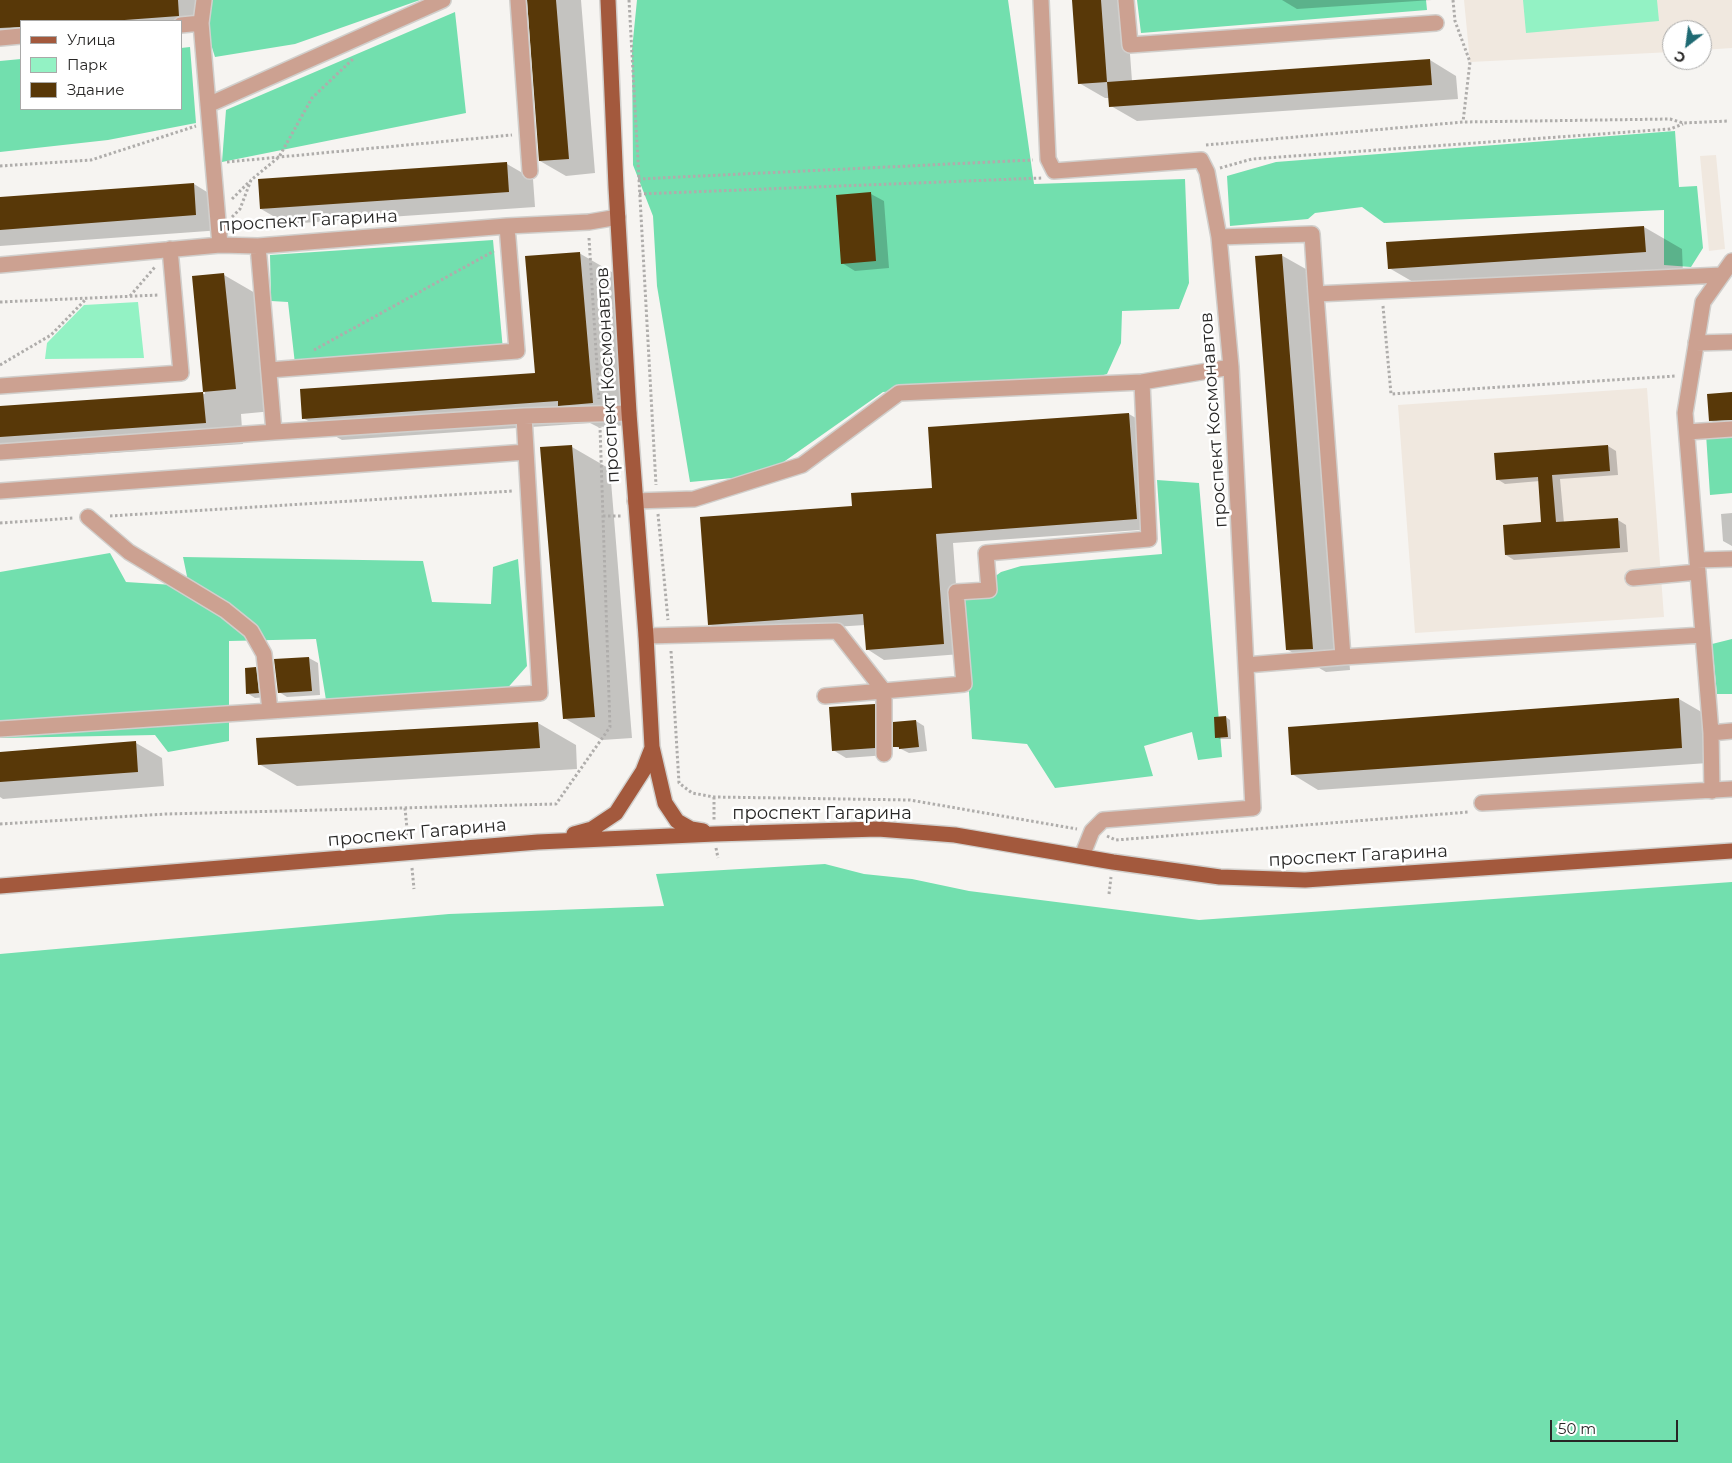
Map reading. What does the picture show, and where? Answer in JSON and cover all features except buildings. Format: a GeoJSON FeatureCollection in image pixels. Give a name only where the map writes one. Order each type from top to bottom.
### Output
{"type":"FeatureCollection","features":[{"type":"Feature","properties":{"kind":"main road","name":"проспект Космонавтов"},"geometry":{"type":"LineString","coordinates":[[608,0],[628,413],[646,636],[652,747]]}},
{"type":"Feature","properties":{"kind":"main road"},"geometry":{"type":"LineString","coordinates":[[652,747],[665,803],[677,821],[691,828],[714,834]]}},
{"type":"Feature","properties":{"kind":"main road"},"geometry":{"type":"LineString","coordinates":[[538,842],[592,829],[616,813],[643,771],[652,747]]}},
{"type":"Feature","properties":{"kind":"main road","name":"проспект Гагарина"},"geometry":{"type":"LineString","coordinates":[[0,886],[538,842],[878,829],[955,835],[1220,877],[1305,880],[1732,851]]}},
{"type":"Feature","properties":{"kind":"street"},"geometry":{"type":"LineString","coordinates":[[204,0],[201,23],[220,245]]}},
{"type":"Feature","properties":{"kind":"street"},"geometry":{"type":"LineString","coordinates":[[208,105],[443,0]]}},
{"type":"Feature","properties":{"kind":"street"},"geometry":{"type":"LineString","coordinates":[[518,0],[530,171]]}},
{"type":"Feature","properties":{"kind":"street","name":"проспект Космонавтов"},"geometry":{"type":"LineString","coordinates":[[1041,0],[1048,159],[1054,171],[1201,160],[1207,172],[1219,237],[1231,367],[1253,808],[1103,820],[1092,831]]}},
{"type":"Feature","properties":{"kind":"street"},"geometry":{"type":"LineString","coordinates":[[1126,0],[1130,45],[1436,23]]}},
{"type":"Feature","properties":{"kind":"street"},"geometry":{"type":"LineString","coordinates":[[182,24],[201,23]]}},
{"type":"Feature","properties":{"kind":"street"},"geometry":{"type":"LineString","coordinates":[[0,38],[20,36]]}},
{"type":"Feature","properties":{"kind":"street","name":"проспект Гагарина"},"geometry":{"type":"LineString","coordinates":[[0,265],[220,245],[258,246],[507,226],[588,222],[618,217]]}},
{"type":"Feature","properties":{"kind":"street"},"geometry":{"type":"LineString","coordinates":[[269,370],[517,351],[507,226]]}},
{"type":"Feature","properties":{"kind":"street"},"geometry":{"type":"LineString","coordinates":[[1219,237],[1312,234],[1343,657]]}},
{"type":"Feature","properties":{"kind":"street"},"geometry":{"type":"LineString","coordinates":[[258,246],[274,432]]}},
{"type":"Feature","properties":{"kind":"street"},"geometry":{"type":"LineString","coordinates":[[0,386],[181,373],[170,249]]}},
{"type":"Feature","properties":{"kind":"street"},"geometry":{"type":"LineString","coordinates":[[1712,790],[1711,733],[1685,413],[1703,302],[1732,261]]}},
{"type":"Feature","properties":{"kind":"street"},"geometry":{"type":"LineString","coordinates":[[1316,294],[1722,275]]}},
{"type":"Feature","properties":{"kind":"street"},"geometry":{"type":"LineString","coordinates":[[1696,343],[1732,342]]}},
{"type":"Feature","properties":{"kind":"street"},"geometry":{"type":"LineString","coordinates":[[635,501],[694,499],[802,465],[899,393],[1142,382],[1231,367]]}},
{"type":"Feature","properties":{"kind":"street"},"geometry":{"type":"LineString","coordinates":[[825,696],[964,684],[956,592],[989,590],[986,553],[1150,539],[1142,382]]}},
{"type":"Feature","properties":{"kind":"street"},"geometry":{"type":"LineString","coordinates":[[0,452],[524,416],[628,413]]}},
{"type":"Feature","properties":{"kind":"street"},"geometry":{"type":"LineString","coordinates":[[0,729],[540,692],[524,416]]}},
{"type":"Feature","properties":{"kind":"street"},"geometry":{"type":"LineString","coordinates":[[1687,432],[1732,429]]}},
{"type":"Feature","properties":{"kind":"street"},"geometry":{"type":"LineString","coordinates":[[0,491],[526,452]]}},
{"type":"Feature","properties":{"kind":"street"},"geometry":{"type":"LineString","coordinates":[[88,517],[129,552],[225,610],[251,631],[264,654],[270,711]]}},
{"type":"Feature","properties":{"kind":"street"},"geometry":{"type":"LineString","coordinates":[[1634,578],[1732,559]]}},
{"type":"Feature","properties":{"kind":"street"},"geometry":{"type":"LineString","coordinates":[[646,636],[837,631],[884,691],[884,754]]}},
{"type":"Feature","properties":{"kind":"street"},"geometry":{"type":"LineString","coordinates":[[1246,664],[1703,635]]}},
{"type":"Feature","properties":{"kind":"street"},"geometry":{"type":"LineString","coordinates":[[1711,733],[1732,731]]}},
{"type":"Feature","properties":{"kind":"street"},"geometry":{"type":"LineString","coordinates":[[1479,807],[1732,789]]}},
{"type":"Feature","properties":{"kind":"street"},"geometry":{"type":"LineString","coordinates":[[1082,856],[1092,831]]}},
{"type":"Feature","properties":{"kind":"path"},"geometry":{"type":"LineString","coordinates":[[629,0],[657,501],[670,635],[679,783],[692,793],[714,797],[910,800],[1092,831],[1116,840],[1479,807]]}},
{"type":"Feature","properties":{"kind":"path"},"geometry":{"type":"LineString","coordinates":[[1453,0],[1455,21],[1470,62],[1463,122]]}},
{"type":"Feature","properties":{"kind":"path"},"geometry":{"type":"LineString","coordinates":[[217,219],[252,180],[279,157],[312,98],[360,53]]}},
{"type":"Feature","properties":{"kind":"path"},"geometry":{"type":"LineString","coordinates":[[0,166],[91,160],[209,121]]}},
{"type":"Feature","properties":{"kind":"path"},"geometry":{"type":"LineString","coordinates":[[213,163],[528,134]]}},
{"type":"Feature","properties":{"kind":"path"},"geometry":{"type":"LineString","coordinates":[[217,219],[230,219],[240,208],[252,180]]}},
{"type":"Feature","properties":{"kind":"path"},"geometry":{"type":"LineString","coordinates":[[0,824],[166,814],[556,804],[610,727],[599,414],[588,222]]}},
{"type":"Feature","properties":{"kind":"path"},"geometry":{"type":"LineString","coordinates":[[313,351],[508,243]]}},
{"type":"Feature","properties":{"kind":"path"},"geometry":{"type":"LineString","coordinates":[[129,296],[170,249]]}},
{"type":"Feature","properties":{"kind":"path"},"geometry":{"type":"LineString","coordinates":[[1382,291],[1391,394],[1691,375]]}},
{"type":"Feature","properties":{"kind":"path"},"geometry":{"type":"LineString","coordinates":[[0,302],[174,295]]}},
{"type":"Feature","properties":{"kind":"path"},"geometry":{"type":"LineString","coordinates":[[0,365],[51,335],[86,298]]}},
{"type":"Feature","properties":{"kind":"path"},"geometry":{"type":"LineString","coordinates":[[0,523],[529,490]]}},
{"type":"Feature","properties":{"kind":"shaded area"},"geometry":{"type":"Polygon","coordinates":[[[1464,0],[1732,0],[1732,48],[1712,49],[1712,20],[1662,20],[1662,52],[1470,62],[1464,0]]]}},
{"type":"Feature","properties":{"kind":"shaded area"},"geometry":{"type":"Polygon","coordinates":[[[1716,155],[1725,249],[1709,251],[1700,156],[1716,155]]]}},
{"type":"Feature","properties":{"kind":"shaded area"},"geometry":{"type":"Polygon","coordinates":[[[1647,388],[1664,617],[1415,633],[1398,405],[1647,388]]]}},
{"type":"Feature","properties":{"kind":"green space"},"geometry":{"type":"Polygon","coordinates":[[[212,0],[420,0],[295,44],[215,57],[208,35],[212,0]]]}},
{"type":"Feature","properties":{"kind":"green space"},"geometry":{"type":"Polygon","coordinates":[[[637,0],[1008,0],[1034,184],[1185,179],[1189,283],[1179,309],[1122,311],[1121,343],[1107,374],[1091,379],[883,392],[765,475],[690,482],[657,286],[653,216],[633,165],[632,50],[637,0]]]}},
{"type":"Feature","properties":{"kind":"green space"},"geometry":{"type":"Polygon","coordinates":[[[1137,0],[1426,0],[1427,10],[1141,33],[1137,0]]]}},
{"type":"Feature","properties":{"kind":"green space"},"geometry":{"type":"Polygon","coordinates":[[[1523,0],[1657,0],[1659,21],[1526,33],[1523,0]]]}},
{"type":"Feature","properties":{"kind":"green space"},"geometry":{"type":"Polygon","coordinates":[[[455,12],[466,113],[222,162],[226,110],[455,12]]]}},
{"type":"Feature","properties":{"kind":"green space"},"geometry":{"type":"Polygon","coordinates":[[[190,47],[196,123],[108,140],[0,152],[0,61],[20,59],[20,110],[182,110],[182,48],[190,47]]]}},
{"type":"Feature","properties":{"kind":"green space"},"geometry":{"type":"Polygon","coordinates":[[[1675,131],[1679,187],[1697,186],[1703,248],[1691,267],[1664,265],[1664,210],[1384,223],[1362,207],[1315,213],[1308,219],[1230,226],[1227,176],[1276,162],[1675,131]]]}},
{"type":"Feature","properties":{"kind":"green space"},"geometry":{"type":"Polygon","coordinates":[[[493,240],[503,350],[295,364],[288,302],[271,301],[270,255],[493,240]]]}},
{"type":"Feature","properties":{"kind":"green space"},"geometry":{"type":"Polygon","coordinates":[[[138,302],[144,358],[45,359],[47,343],[84,305],[138,302]]]}},
{"type":"Feature","properties":{"kind":"green space"},"geometry":{"type":"Polygon","coordinates":[[[1732,432],[1732,493],[1710,495],[1706,434],[1732,432]]]}},
{"type":"Feature","properties":{"kind":"green space"},"geometry":{"type":"Polygon","coordinates":[[[1157,480],[1199,483],[1222,757],[1198,760],[1192,732],[1144,746],[1153,776],[1055,788],[1027,744],[972,739],[963,600],[1001,572],[1021,566],[1162,554],[1157,480]]]}},
{"type":"Feature","properties":{"kind":"green space"},"geometry":{"type":"Polygon","coordinates":[[[110,553],[126,582],[189,586],[183,557],[423,561],[432,602],[491,604],[493,567],[518,559],[527,666],[504,692],[326,700],[316,639],[229,641],[229,741],[168,752],[155,735],[0,738],[0,572],[110,553]]]}},
{"type":"Feature","properties":{"kind":"green space"},"geometry":{"type":"Polygon","coordinates":[[[1732,639],[1732,694],[1717,694],[1712,644],[1732,639]]]}},
{"type":"Feature","properties":{"kind":"green space"},"geometry":{"type":"Polygon","coordinates":[[[825,864],[864,874],[912,879],[969,891],[1199,920],[1732,882],[1732,1463],[0,1463],[0,954],[449,914],[664,906],[656,874],[825,864]]]}}]}
